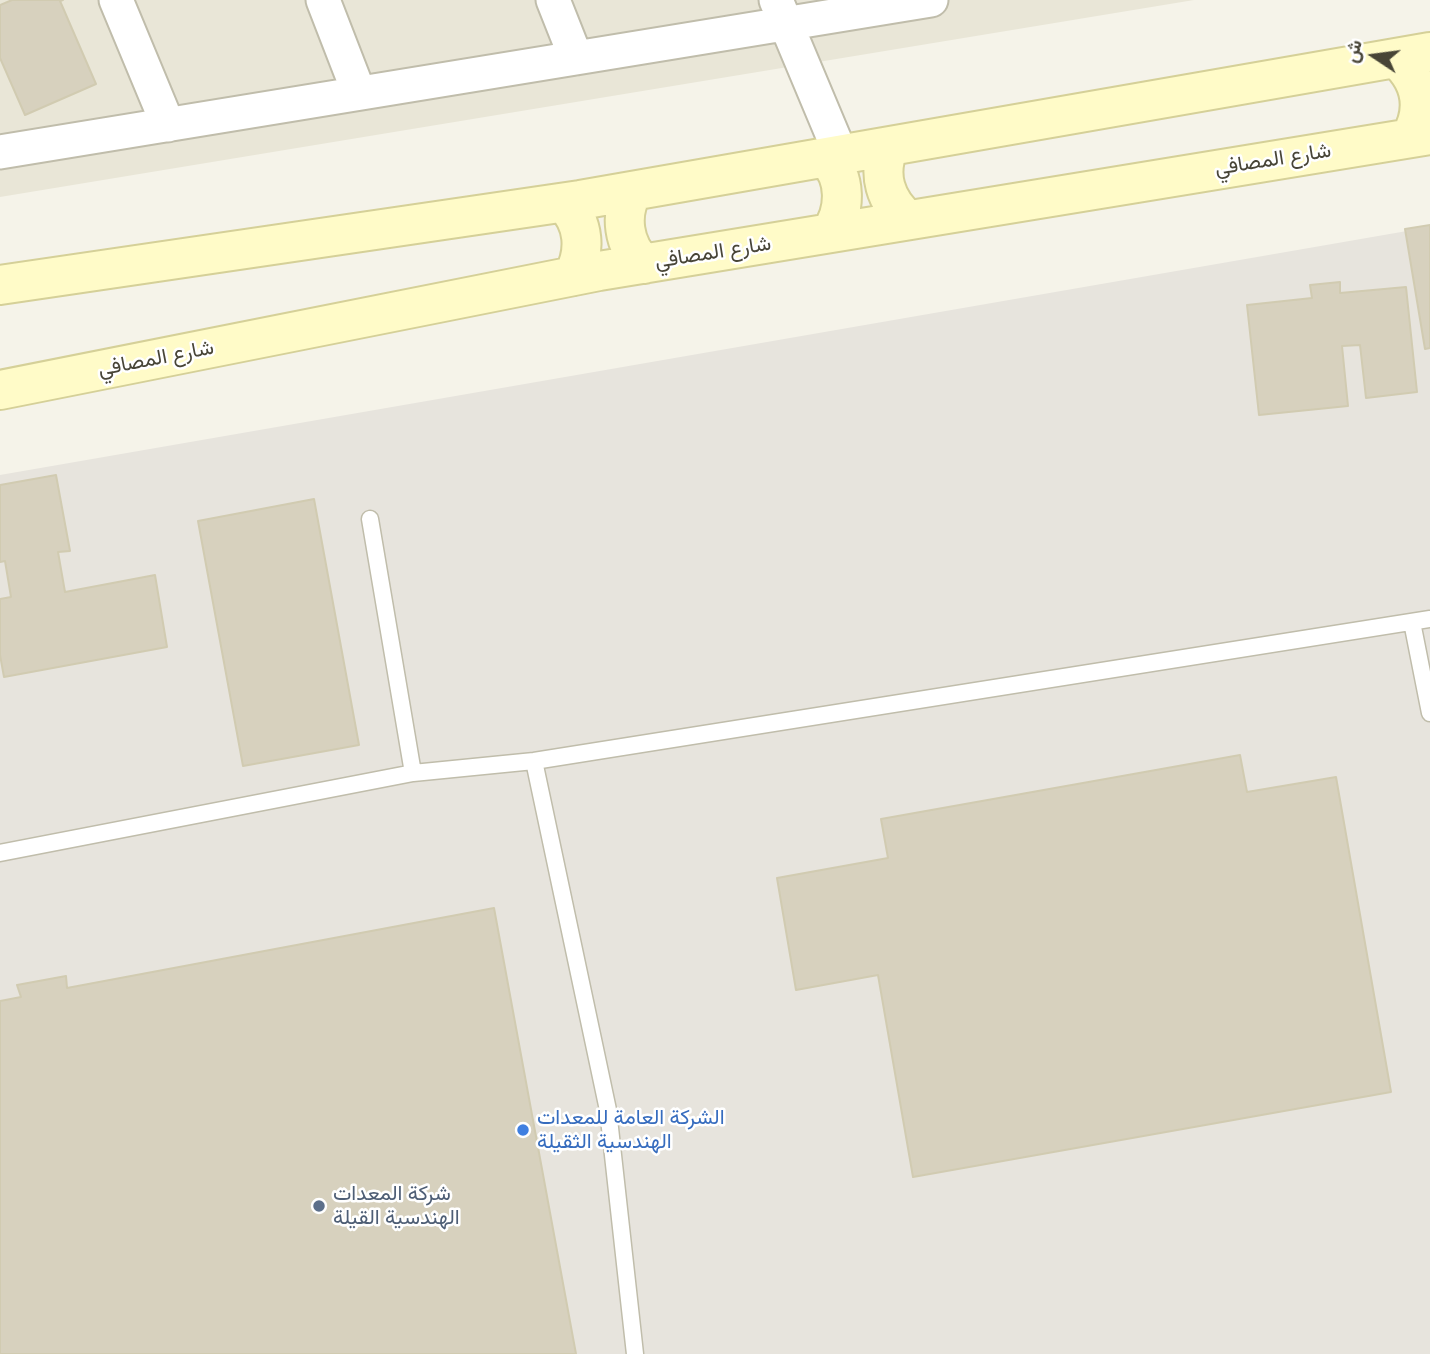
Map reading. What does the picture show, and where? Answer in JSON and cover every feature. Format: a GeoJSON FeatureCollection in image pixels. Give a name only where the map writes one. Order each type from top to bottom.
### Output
{"type":"FeatureCollection","features":[{"type":"Feature","properties":{"kind":"main road"},"geometry":{"type":"LineString","coordinates":[[1413,55],[1408,68],[1419,98],[1420,136]]}},
{"type":"Feature","properties":{"kind":"main road"},"geometry":{"type":"LineString","coordinates":[[0,285],[564,203],[1413,55]]}},
{"type":"Feature","properties":{"kind":"main road","name":"شارع المصافي"},"geometry":{"type":"LineString","coordinates":[[0,390],[573,276],[1420,136]]}},
{"type":"Feature","properties":{"kind":"main road"},"geometry":{"type":"LineString","coordinates":[[889,146],[883,166],[884,183],[889,200],[897,212],[908,220]]}},
{"type":"Feature","properties":{"kind":"main road"},"geometry":{"type":"LineString","coordinates":[[830,233],[841,211],[842,194],[839,176],[832,163],[834,156]]}},
{"type":"Feature","properties":{"kind":"main road"},"geometry":{"type":"LineString","coordinates":[[632,191],[624,213],[625,230],[630,248],[644,264]]}},
{"type":"Feature","properties":{"kind":"main road"},"geometry":{"type":"LineString","coordinates":[[564,203],[575,217],[581,234],[582,251],[573,276]]}},
{"type":"Feature","properties":{"kind":"street"},"geometry":{"type":"LineString","coordinates":[[116,0],[169,124]]}},
{"type":"Feature","properties":{"kind":"street"},"geometry":{"type":"LineString","coordinates":[[323,0],[359,93]]}},
{"type":"Feature","properties":{"kind":"street"},"geometry":{"type":"LineString","coordinates":[[553,0],[576,58]]}},
{"type":"Feature","properties":{"kind":"street"},"geometry":{"type":"LineString","coordinates":[[0,152],[576,58],[781,12],[931,0]]}},
{"type":"Feature","properties":{"kind":"street"},"geometry":{"type":"LineString","coordinates":[[781,12],[834,156]]}},
{"type":"Feature","properties":{"kind":"lane"},"geometry":{"type":"LineString","coordinates":[[370,519],[413,773]]}},
{"type":"Feature","properties":{"kind":"lane"},"geometry":{"type":"LineString","coordinates":[[0,853],[413,773],[534,761],[1430,619]]}},
{"type":"Feature","properties":{"kind":"lane"},"geometry":{"type":"LineString","coordinates":[[1412,622],[1430,713]]}},
{"type":"Feature","properties":{"kind":"lane"},"geometry":{"type":"LineString","coordinates":[[534,761],[608,1110],[635,1354]]}},
{"type":"Feature","properties":{"kind":"shaded area"},"geometry":{"type":"Polygon","coordinates":[[[0,0],[1194,0],[0,197],[0,0]]]}},
{"type":"Feature","properties":{"kind":"shaded area"},"geometry":{"type":"Polygon","coordinates":[[[1430,227],[1430,1354],[0,1354],[0,475],[1430,227]]]}},
{"type":"Feature","properties":{"kind":"building"},"geometry":{"type":"Polygon","coordinates":[[[12,0],[63,0],[60,1],[96,84],[25,115],[0,58],[0,5],[12,0]]]}},
{"type":"Feature","properties":{"kind":"building"},"geometry":{"type":"Polygon","coordinates":[[[1430,225],[1430,348],[1425,349],[1405,229],[1430,225]]]}},
{"type":"Feature","properties":{"kind":"building"},"geometry":{"type":"Polygon","coordinates":[[[1340,282],[1340,293],[1406,287],[1417,392],[1366,398],[1360,345],[1342,346],[1348,406],[1259,415],[1247,305],[1312,298],[1310,285],[1340,282]]]}},
{"type":"Feature","properties":{"kind":"building"},"geometry":{"type":"Polygon","coordinates":[[[56,475],[70,551],[58,552],[65,592],[155,575],[167,647],[4,677],[0,655],[0,599],[11,597],[5,561],[0,562],[0,485],[56,475]]]}},
{"type":"Feature","properties":{"kind":"building"},"geometry":{"type":"Polygon","coordinates":[[[314,499],[359,745],[243,766],[198,521],[314,499]]]}},
{"type":"Feature","properties":{"kind":"building"},"geometry":{"type":"Polygon","coordinates":[[[1240,755],[1247,792],[1336,777],[1391,1092],[913,1177],[878,975],[796,990],[777,878],[888,858],[881,819],[1240,755]]]}},
{"type":"Feature","properties":{"kind":"building"},"geometry":{"type":"Polygon","coordinates":[[[494,908],[576,1354],[0,1354],[0,1001],[21,997],[17,985],[66,976],[67,988],[494,908]]]}},
{"type":"Feature","properties":{"kind":"place","name":"الشركة العامة للمعدات الهندسية الثقيلة"},"geometry":{"type":"Point","coordinates":[523,1130]}},
{"type":"Feature","properties":{"kind":"place","name":"شركة المعدات الهندسية القيلة"},"geometry":{"type":"Point","coordinates":[319,1206]}}]}
